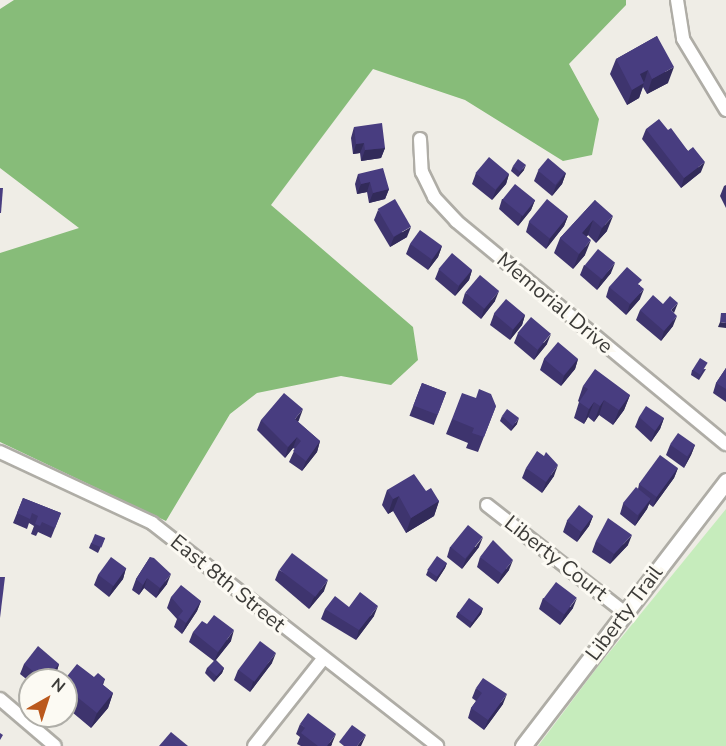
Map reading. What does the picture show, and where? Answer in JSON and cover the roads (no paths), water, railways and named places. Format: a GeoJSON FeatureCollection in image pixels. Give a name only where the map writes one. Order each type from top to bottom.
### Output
{"type":"FeatureCollection","features":[{"type":"Feature","properties":{"kind":"street"},"geometry":{"type":"LineString","coordinates":[[677,0],[683,39],[726,110]]}},
{"type":"Feature","properties":{"kind":"street","name":"Memorial Drive"},"geometry":{"type":"LineString","coordinates":[[420,139],[422,172],[434,197],[456,221],[726,444]]}},
{"type":"Feature","properties":{"kind":"street","name":"East 8th Street"},"geometry":{"type":"LineString","coordinates":[[0,452],[152,523],[323,660],[437,746]]}},
{"type":"Feature","properties":{"kind":"street","name":"Liberty Trail"},"geometry":{"type":"LineString","coordinates":[[523,746],[726,481]]}},
{"type":"Feature","properties":{"kind":"street","name":"Liberty Court"},"geometry":{"type":"LineString","coordinates":[[487,505],[624,612]]}},
{"type":"Feature","properties":{"kind":"street"},"geometry":{"type":"LineString","coordinates":[[254,746],[323,660]]}},
{"type":"Feature","properties":{"kind":"street"},"geometry":{"type":"LineString","coordinates":[[0,699],[55,746]]}}]}
